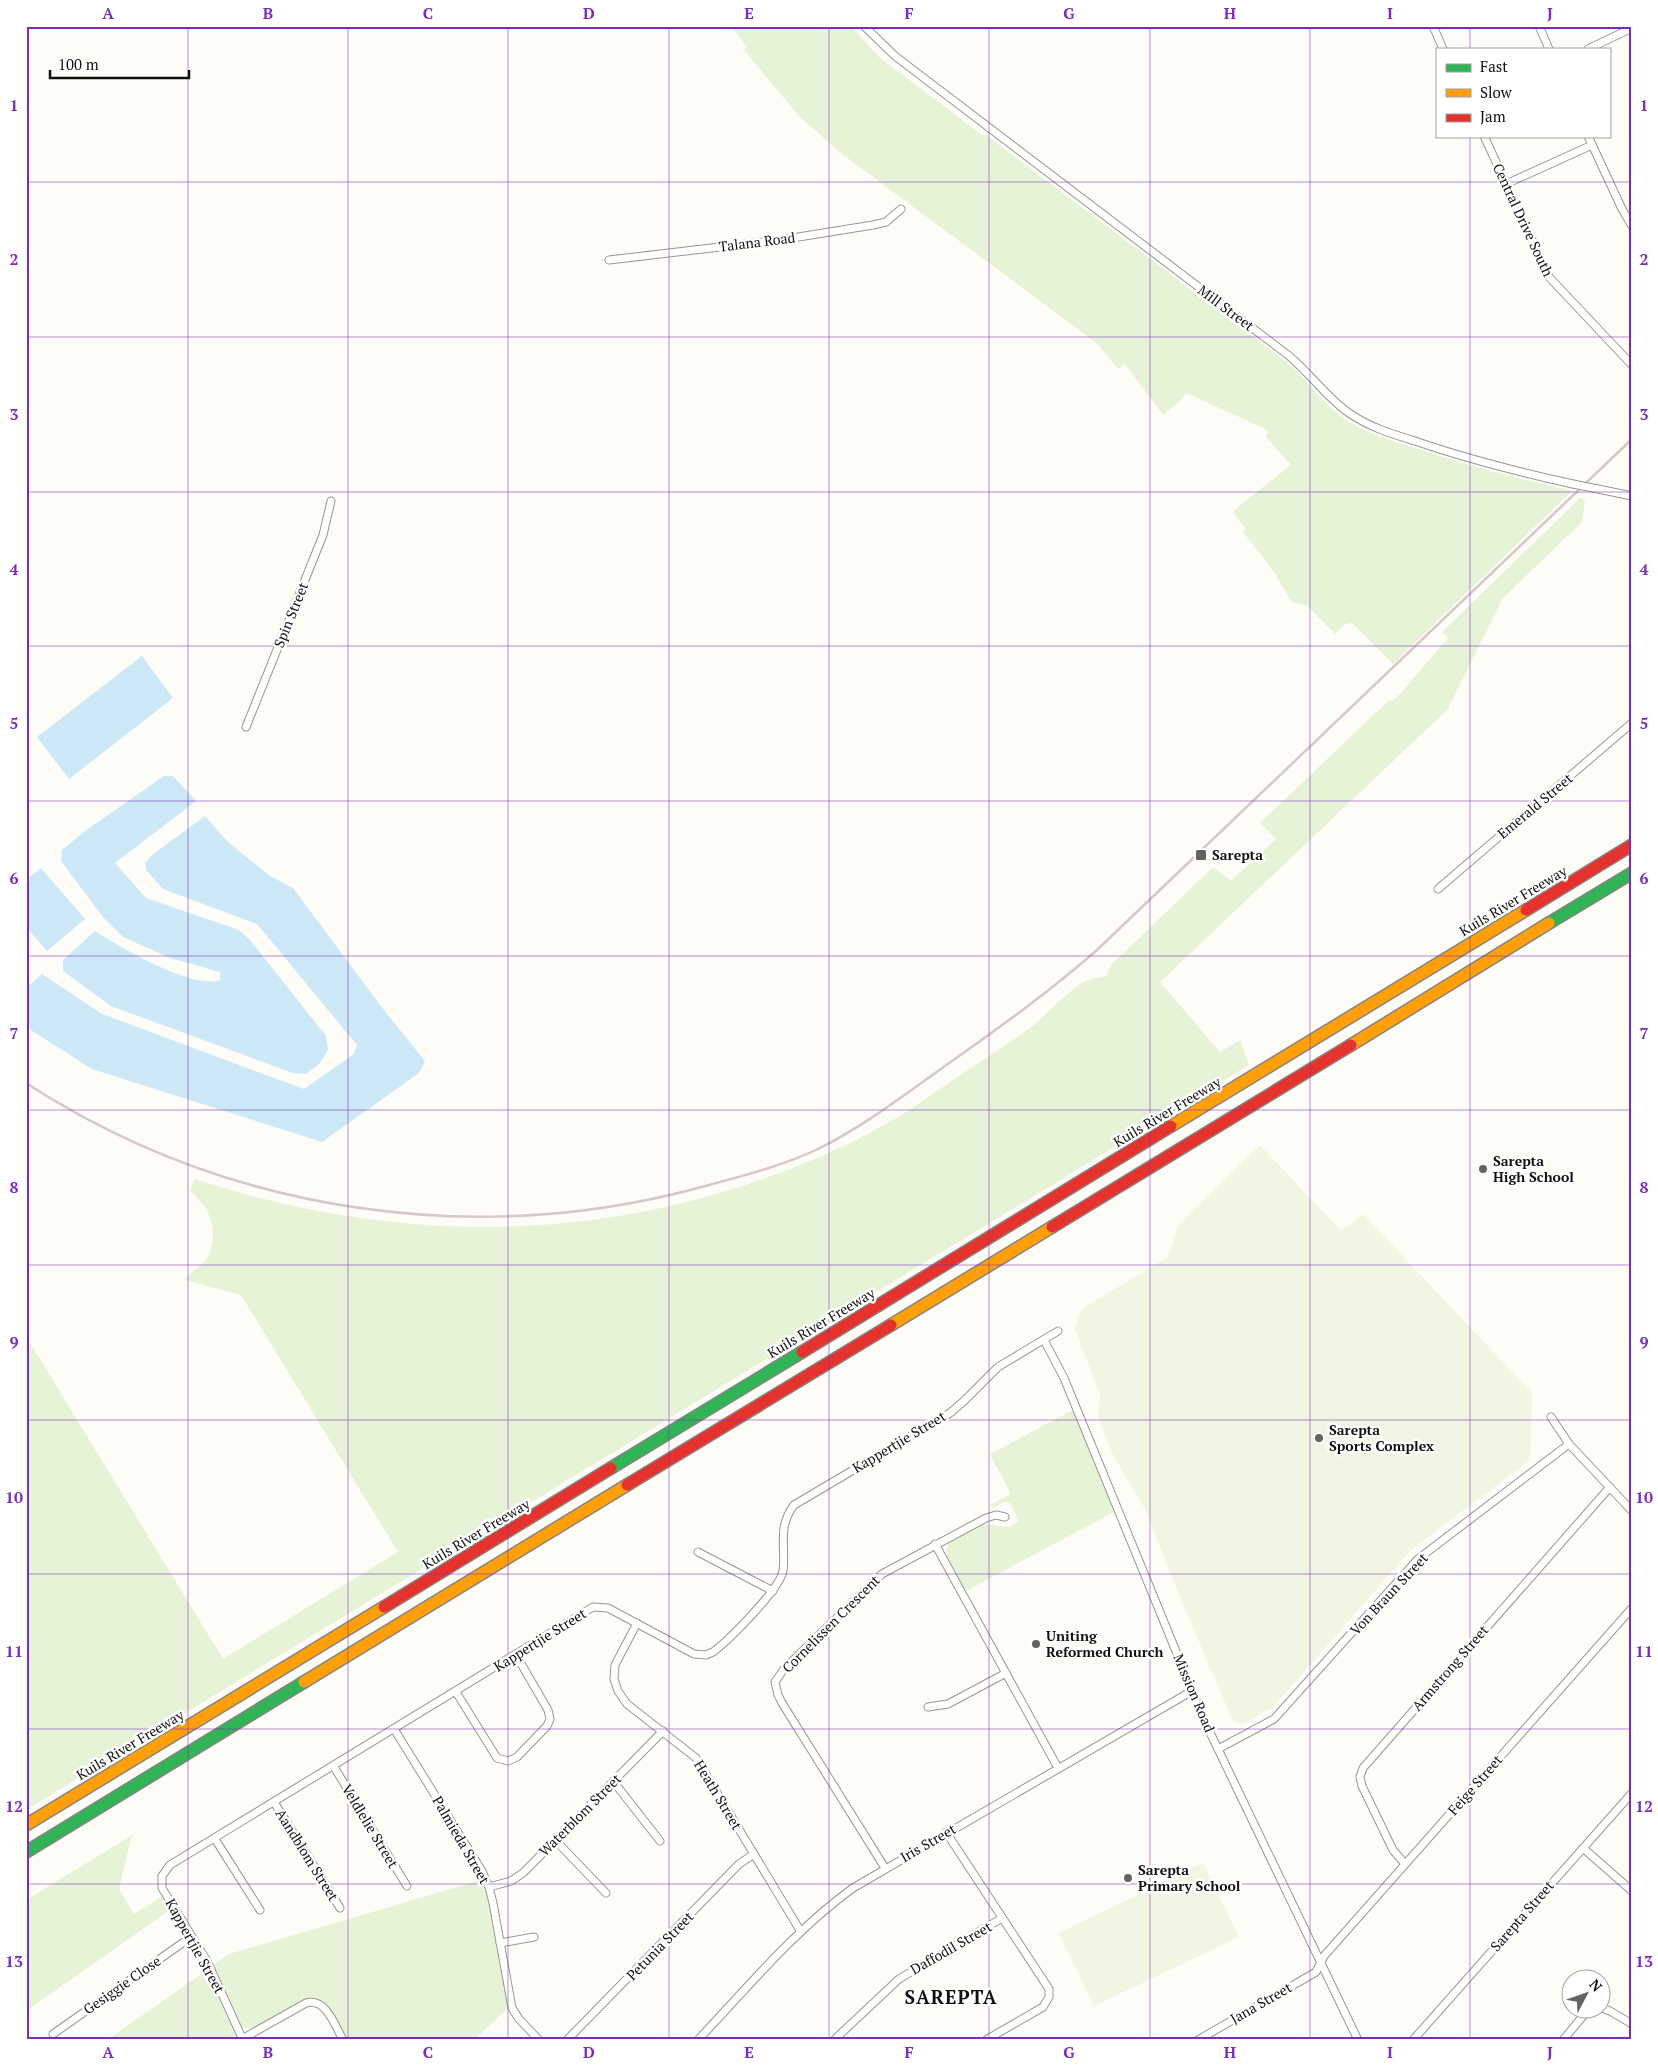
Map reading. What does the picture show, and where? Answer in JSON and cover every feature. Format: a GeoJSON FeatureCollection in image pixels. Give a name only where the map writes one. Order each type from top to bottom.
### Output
{"type":"FeatureCollection","features":[{"type":"Feature","properties":{"kind":"highway","name":"Kuils River Freeway"},"geometry":{"type":"LineString","coordinates":[[26,1826],[1632,845]]}},
{"type":"Feature","properties":{"kind":"highway"},"geometry":{"type":"LineString","coordinates":[[26,1852],[1632,873]]}},
{"type":"Feature","properties":{"kind":"street","name":"Mill Street"},"geometry":{"type":"LineString","coordinates":[[864,26],[895,56],[1288,355],[1305,369],[1339,406],[1356,418],[1377,428],[1440,450],[1524,473],[1632,496]]}},
{"type":"Feature","properties":{"kind":"street"},"geometry":{"type":"LineString","coordinates":[[1432,26],[1443,48]]}},
{"type":"Feature","properties":{"kind":"street"},"geometry":{"type":"LineString","coordinates":[[1539,26],[1549,48]]}},
{"type":"Feature","properties":{"kind":"street"},"geometry":{"type":"LineString","coordinates":[[1590,48],[1632,28]]}},
{"type":"Feature","properties":{"kind":"street","name":"Central Drive South"},"geometry":{"type":"LineString","coordinates":[[1485,138],[1552,281],[1632,365]]}},
{"type":"Feature","properties":{"kind":"street"},"geometry":{"type":"LineString","coordinates":[[1589,138],[1627,220],[1632,226]]}},
{"type":"Feature","properties":{"kind":"street"},"geometry":{"type":"LineString","coordinates":[[1506,184],[1592,145]]}},
{"type":"Feature","properties":{"kind":"street","name":"Talana Road"},"geometry":{"type":"LineString","coordinates":[[609,260],[780,240],[873,225],[886,222],[901,209]]}},
{"type":"Feature","properties":{"kind":"street","name":"Spin Street"},"geometry":{"type":"LineString","coordinates":[[246,727],[323,535],[331,501]]}},
{"type":"Feature","properties":{"kind":"street","name":"Emerald Street"},"geometry":{"type":"LineString","coordinates":[[1438,889],[1632,723]]}},
{"type":"Feature","properties":{"kind":"street","name":"Kappertjie Street"},"geometry":{"type":"LineString","coordinates":[[242,2040],[213,1974],[162,1888],[162,1876],[175,1861],[334,1767],[593,1607],[608,1608],[694,1654],[706,1655],[716,1650],[773,1591],[783,1571],[783,1528],[788,1514],[794,1505],[950,1412],[964,1401],[998,1367],[1058,1331]]}},
{"type":"Feature","properties":{"kind":"street","name":"Mission Road"},"geometry":{"type":"LineString","coordinates":[[1044,1340],[1064,1378],[1218,1749],[1358,2040]]}},
{"type":"Feature","properties":{"kind":"street"},"geometry":{"type":"LineString","coordinates":[[1551,1417],[1569,1444],[1632,1511]]}},
{"type":"Feature","properties":{"kind":"street","name":"Von Braun Street"},"geometry":{"type":"LineString","coordinates":[[1218,1749],[1265,1726],[1279,1715],[1418,1559],[1569,1444]]}},
{"type":"Feature","properties":{"kind":"street","name":"Armstrong Street"},"geometry":{"type":"LineString","coordinates":[[1405,1864],[1393,1850],[1362,1786],[1360,1778],[1363,1768],[1610,1487]]}},
{"type":"Feature","properties":{"kind":"street"},"geometry":{"type":"LineString","coordinates":[[1005,1517],[996,1515],[986,1518],[935,1544],[1058,1768]]}},
{"type":"Feature","properties":{"kind":"street","name":"Cornelissen Crescent"},"geometry":{"type":"LineString","coordinates":[[885,1868],[782,1703],[775,1682],[784,1669],[882,1574],[935,1544]]}},
{"type":"Feature","properties":{"kind":"street"},"geometry":{"type":"LineString","coordinates":[[698,1552],[773,1591]]}},
{"type":"Feature","properties":{"kind":"street","name":"Feige Street"},"geometry":{"type":"LineString","coordinates":[[1321,1963],[1324,1956],[1632,1608]]}},
{"type":"Feature","properties":{"kind":"street","name":"Heath Street"},"geometry":{"type":"LineString","coordinates":[[637,1623],[615,1665],[614,1678],[618,1691],[627,1704],[696,1758],[801,1932]]}},
{"type":"Feature","properties":{"kind":"street"},"geometry":{"type":"LineString","coordinates":[[456,1692],[494,1754],[504,1761],[514,1759],[547,1726],[550,1716],[516,1655]]}},
{"type":"Feature","properties":{"kind":"street"},"geometry":{"type":"LineString","coordinates":[[928,1707],[948,1704],[1006,1673]]}},
{"type":"Feature","properties":{"kind":"street","name":"Iris Street"},"geometry":{"type":"LineString","coordinates":[[698,2040],[801,1932],[841,1896],[946,1832],[1192,1690]]}},
{"type":"Feature","properties":{"kind":"street","name":"Palmieda Street"},"geometry":{"type":"LineString","coordinates":[[394,1729],[475,1859],[489,1887],[512,2008],[519,2019],[539,2040]]}},
{"type":"Feature","properties":{"kind":"street","name":"Waterblom Street"},"geometry":{"type":"LineString","coordinates":[[489,1887],[519,1876],[662,1731]]}},
{"type":"Feature","properties":{"kind":"street","name":"Veldlelie Street"},"geometry":{"type":"LineString","coordinates":[[334,1767],[407,1886]]}},
{"type":"Feature","properties":{"kind":"street"},"geometry":{"type":"LineString","coordinates":[[613,1781],[660,1841]]}},
{"type":"Feature","properties":{"kind":"street","name":"Sarepta Street"},"geometry":{"type":"LineString","coordinates":[[1413,2040],[1632,1793]]}},
{"type":"Feature","properties":{"kind":"street","name":"Aandblom Street"},"geometry":{"type":"LineString","coordinates":[[274,1802],[340,1908]]}},
{"type":"Feature","properties":{"kind":"street"},"geometry":{"type":"LineString","coordinates":[[946,1832],[1046,1983],[1049,1997],[1043,2007],[986,2040]]}},
{"type":"Feature","properties":{"kind":"street"},"geometry":{"type":"LineString","coordinates":[[215,1839],[260,1910]]}},
{"type":"Feature","properties":{"kind":"street"},"geometry":{"type":"LineString","coordinates":[[555,1840],[606,1893]]}},
{"type":"Feature","properties":{"kind":"street"},"geometry":{"type":"LineString","coordinates":[[1583,1848],[1632,1891]]}},
{"type":"Feature","properties":{"kind":"street","name":"Petunia Street"},"geometry":{"type":"LineString","coordinates":[[567,2040],[739,1864],[754,1854]]}},
{"type":"Feature","properties":{"kind":"street","name":"Daffodil Street"},"geometry":{"type":"LineString","coordinates":[[834,2040],[899,1978],[1002,1918]]}},
{"type":"Feature","properties":{"kind":"street","name":"Gesiggie Close"},"geometry":{"type":"LineString","coordinates":[[53,2034],[191,1937]]}},
{"type":"Feature","properties":{"kind":"street"},"geometry":{"type":"LineString","coordinates":[[500,1943],[534,1937]]}},
{"type":"Feature","properties":{"kind":"street","name":"Jana Street"},"geometry":{"type":"LineString","coordinates":[[1198,2040],[1316,1972],[1321,1963]]}},
{"type":"Feature","properties":{"kind":"street"},"geometry":{"type":"LineString","coordinates":[[242,2040],[306,2003],[313,2002],[323,2006],[343,2040]]}},
{"type":"Feature","properties":{"kind":"street"},"geometry":{"type":"LineString","coordinates":[[1610,2011],[1632,2024]]}},
{"type":"Feature","properties":{"kind":"street"},"geometry":{"type":"LineString","coordinates":[[1563,2040],[1581,2018]]}},
{"type":"Feature","properties":{"kind":"green space"},"geometry":{"type":"Polygon","coordinates":[[[731,26],[851,26],[879,57],[982,135],[986,135],[1288,363],[1324,401],[1348,421],[1373,434],[1437,455],[1572,491],[1393,664],[1352,623],[1345,624],[1335,634],[1307,606],[1293,602],[1290,599],[1272,569],[1243,532],[1246,530],[1233,511],[1291,465],[1266,437],[1268,430],[1186,393],[1180,401],[1163,415],[1125,364],[1118,369],[1098,344],[838,151],[798,115],[744,50],[747,47],[731,26]]]}},
{"type":"Feature","properties":{"kind":"green space"},"geometry":{"type":"Polygon","coordinates":[[[1580,498],[1585,500],[1582,522],[1502,599],[1448,709],[1160,982],[1220,1052],[1240,1040],[1249,1065],[26,1810],[26,1342],[29,1341],[223,1659],[398,1552],[241,1295],[185,1280],[205,1261],[213,1242],[213,1229],[209,1215],[203,1204],[190,1190],[195,1179],[265,1199],[336,1214],[406,1223],[478,1227],[549,1224],[619,1216],[690,1201],[760,1180],[815,1159],[851,1142],[903,1114],[1017,1037],[1037,1023],[1068,993],[1082,983],[1106,976],[1111,965],[1213,867],[1231,881],[1276,839],[1260,823],[1388,701],[1393,700],[1400,694],[1448,638],[1442,632],[1580,498]]]}},
{"type":"Feature","properties":{"kind":"green space","name":"Sarepta Sports Complex"},"geometry":{"type":"Polygon","coordinates":[[[1260,1145],[1341,1231],[1363,1214],[1532,1393],[1530,1460],[1411,1550],[1272,1708],[1243,1724],[1233,1721],[1145,1509],[1114,1457],[1098,1417],[1100,1394],[1075,1329],[1082,1309],[1169,1256],[1179,1224],[1260,1145]]]}},
{"type":"Feature","properties":{"kind":"green space"},"geometry":{"type":"Polygon","coordinates":[[[1073,1410],[1114,1512],[966,1591],[947,1556],[946,1549],[950,1542],[981,1524],[1010,1527],[1019,1521],[1010,1503],[1004,1502],[993,1508],[990,1505],[1011,1494],[990,1454],[1073,1410]]]}},
{"type":"Feature","properties":{"kind":"green space"},"geometry":{"type":"Polygon","coordinates":[[[134,1834],[131,1838],[119,1889],[134,1914],[165,1895],[173,1908],[26,2011],[26,1900],[134,1834]]]}},
{"type":"Feature","properties":{"kind":"green space"},"geometry":{"type":"Polygon","coordinates":[[[1203,1863],[1239,1937],[1094,2006],[1059,1933],[1203,1863]]]}},
{"type":"Feature","properties":{"kind":"green space"},"geometry":{"type":"Polygon","coordinates":[[[481,1880],[488,1899],[508,2008],[474,2040],[347,2040],[331,2010],[319,2000],[311,1998],[303,2000],[254,2029],[244,2028],[238,2023],[213,1965],[229,1954],[481,1880]]]}},
{"type":"Feature","properties":{"kind":"green space"},"geometry":{"type":"Polygon","coordinates":[[[207,1970],[238,2040],[107,2040],[207,1970]]]}},
{"type":"Feature","properties":{"kind":"water"},"geometry":{"type":"Polygon","coordinates":[[[142,656],[173,698],[69,779],[37,737],[142,656]]]}},
{"type":"Feature","properties":{"kind":"water"},"geometry":{"type":"Polygon","coordinates":[[[164,776],[173,776],[196,801],[115,863],[146,898],[239,930],[250,940],[326,1036],[328,1050],[320,1063],[306,1074],[293,1073],[111,1006],[63,971],[63,960],[95,931],[138,956],[175,973],[192,979],[220,980],[220,972],[170,958],[123,937],[103,917],[61,861],[62,850],[85,831],[164,776]]]}},
{"type":"Feature","properties":{"kind":"water"},"geometry":{"type":"Polygon","coordinates":[[[205,816],[228,842],[270,876],[293,888],[383,1009],[425,1061],[419,1073],[322,1142],[92,1069],[26,1027],[26,988],[42,974],[102,1014],[304,1089],[354,1054],[357,1045],[257,924],[163,889],[146,870],[145,863],[152,855],[205,816]]]}},
{"type":"Feature","properties":{"kind":"water"},"geometry":{"type":"Polygon","coordinates":[[[41,868],[85,919],[47,951],[26,927],[26,880],[41,868]]]}},
{"type":"Feature","properties":{"kind":"railway"},"geometry":{"type":"LineString","coordinates":[[26,1083],[104,1128],[185,1163],[270,1190],[357,1208],[445,1216],[533,1215],[622,1205],[709,1185],[793,1160],[836,1140],[880,1112],[979,1042],[1059,982],[1097,950],[1632,439]]}},
{"type":"Feature","properties":{"kind":"traffic: fast"},"geometry":{"type":"LineString","coordinates":[[1549,923],[1632,873]]}},
{"type":"Feature","properties":{"kind":"traffic: fast"},"geometry":{"type":"LineString","coordinates":[[611,1468],[802,1352]]}},
{"type":"Feature","properties":{"kind":"traffic: fast"},"geometry":{"type":"LineString","coordinates":[[26,1852],[304,1682]]}},
{"type":"Feature","properties":{"kind":"traffic: slow"},"geometry":{"type":"LineString","coordinates":[[1171,1126],[1526,910]]}},
{"type":"Feature","properties":{"kind":"traffic: slow"},"geometry":{"type":"LineString","coordinates":[[1351,1045],[1549,923]]}},
{"type":"Feature","properties":{"kind":"traffic: slow"},"geometry":{"type":"LineString","coordinates":[[891,1325],[1052,1227]]}},
{"type":"Feature","properties":{"kind":"traffic: slow"},"geometry":{"type":"LineString","coordinates":[[304,1682],[627,1485]]}},
{"type":"Feature","properties":{"kind":"traffic: slow"},"geometry":{"type":"LineString","coordinates":[[26,1825],[384,1607]]}},
{"type":"Feature","properties":{"kind":"traffic: jam"},"geometry":{"type":"LineString","coordinates":[[1526,910],[1632,845]]}},
{"type":"Feature","properties":{"kind":"traffic: jam"},"geometry":{"type":"LineString","coordinates":[[1052,1227],[1351,1045]]}},
{"type":"Feature","properties":{"kind":"traffic: jam"},"geometry":{"type":"LineString","coordinates":[[802,1352],[1171,1126]]}},
{"type":"Feature","properties":{"kind":"traffic: jam"},"geometry":{"type":"LineString","coordinates":[[627,1485],[891,1325]]}},
{"type":"Feature","properties":{"kind":"traffic: jam"},"geometry":{"type":"LineString","coordinates":[[384,1607],[611,1468]]}},
{"type":"Feature","properties":{"kind":"place","name":"Sarepta"},"geometry":{"type":"Point","coordinates":[1201,855]}},
{"type":"Feature","properties":{"kind":"place","name":"Sarepta High School"},"geometry":{"type":"Point","coordinates":[1483,1169]}},
{"type":"Feature","properties":{"kind":"place","name":"Sarepta Sports Complex"},"geometry":{"type":"Point","coordinates":[1319,1438]}},
{"type":"Feature","properties":{"kind":"place","name":"Uniting Reformed Church"},"geometry":{"type":"Point","coordinates":[1036,1644]}},
{"type":"Feature","properties":{"kind":"place","name":"Sarepta Primary School"},"geometry":{"type":"Point","coordinates":[1128,1878]}},
{"type":"Feature","properties":{"kind":"district","name":"SAREPTA"},"geometry":{"type":"Point","coordinates":[951,1997]}}]}
